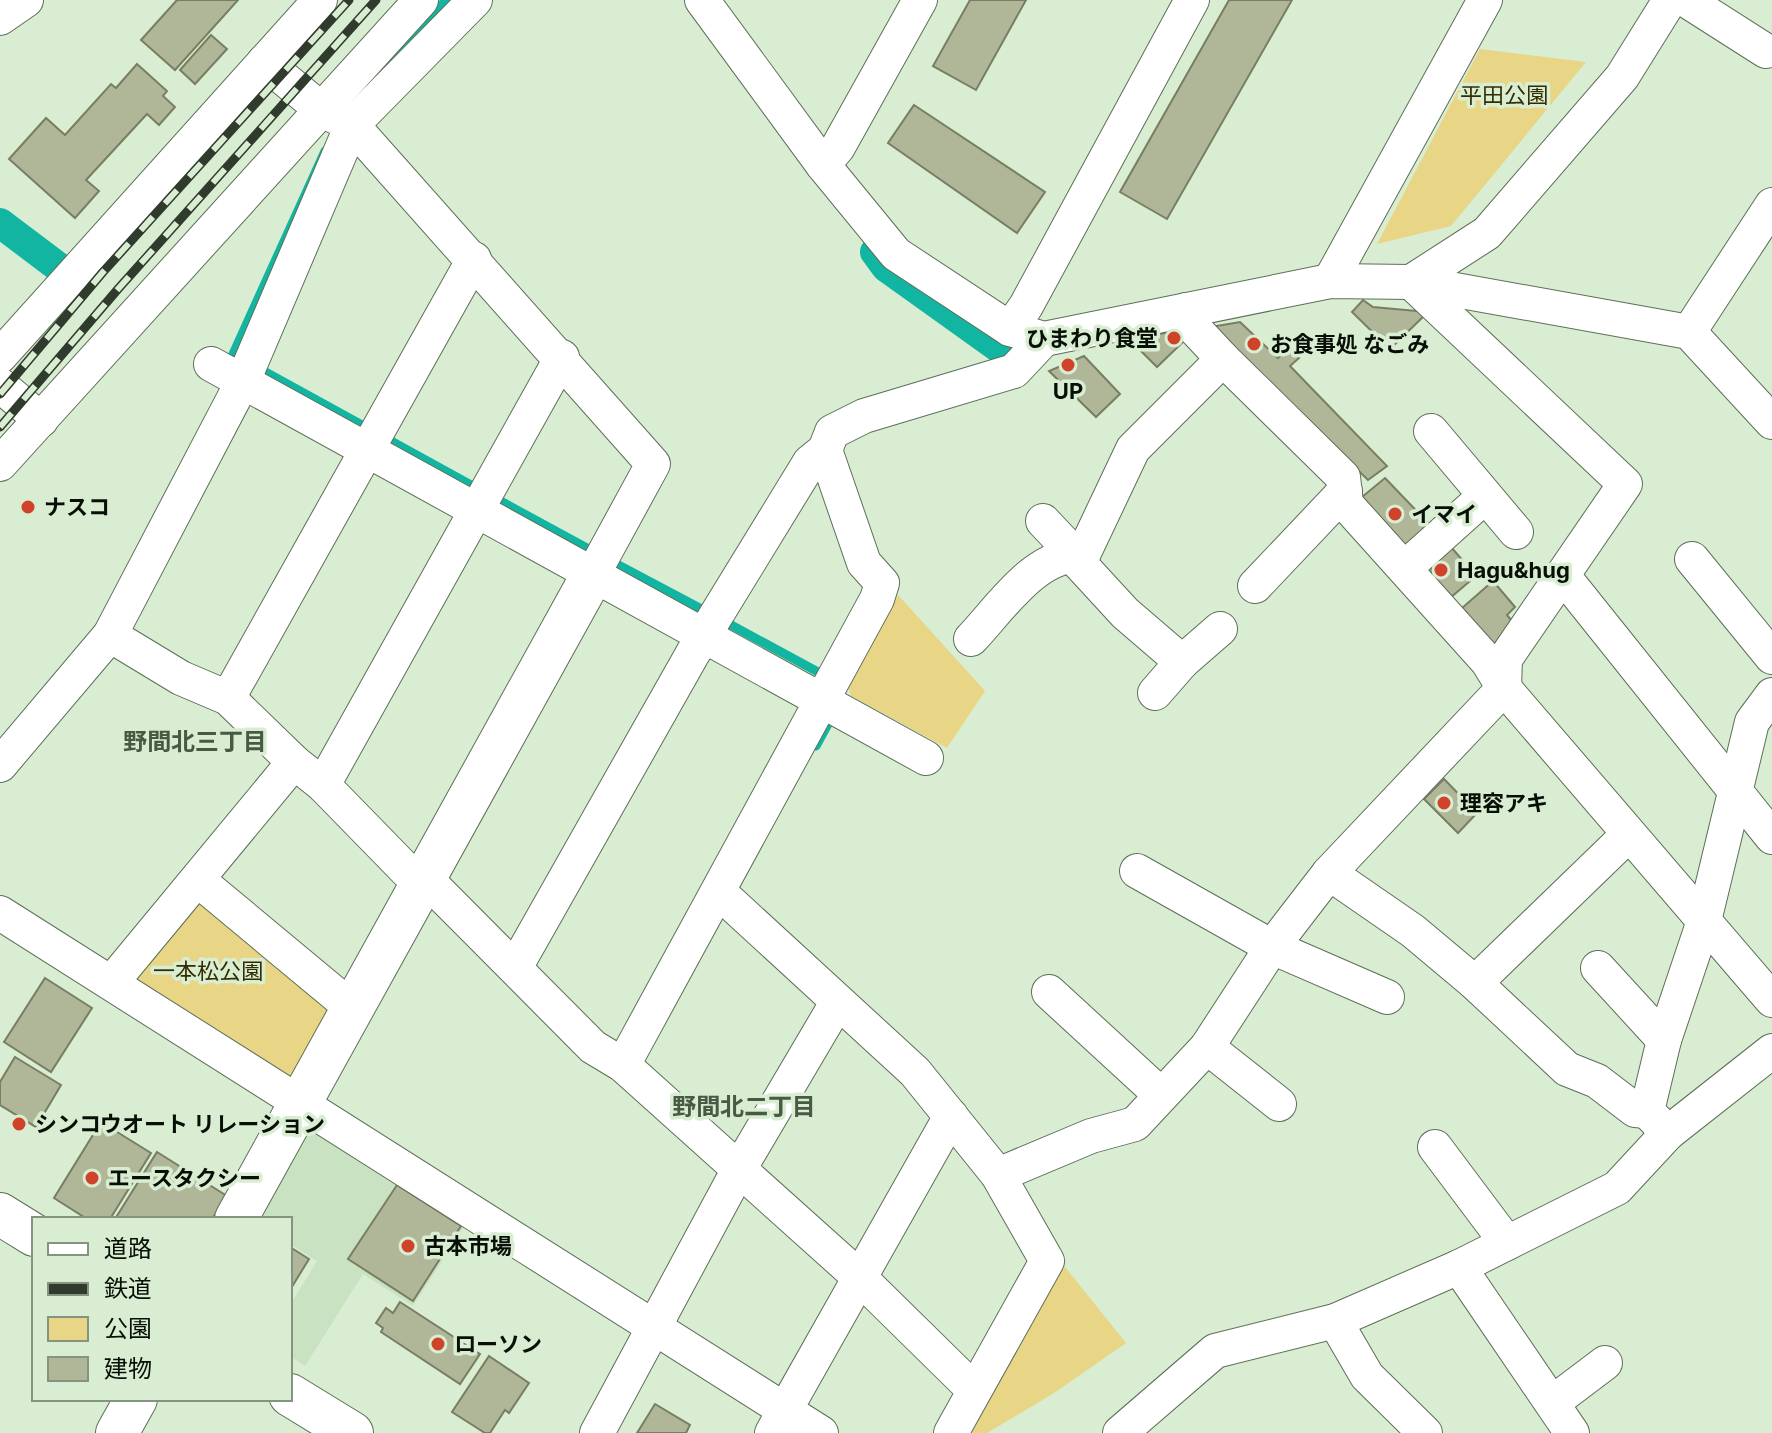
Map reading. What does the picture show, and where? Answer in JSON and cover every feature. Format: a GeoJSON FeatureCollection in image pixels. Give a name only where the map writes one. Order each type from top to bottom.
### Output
{"type":"FeatureCollection","features":[{"type":"Feature","properties":{"kind":"street"},"geometry":{"type":"LineString","coordinates":[[0,18],[26,0]]}},
{"type":"Feature","properties":{"kind":"street"},"geometry":{"type":"LineString","coordinates":[[0,356],[320,0]]}},
{"type":"Feature","properties":{"kind":"street"},"geometry":{"type":"LineString","coordinates":[[0,765],[110,635],[243,381],[337,118],[421,0]]}},
{"type":"Feature","properties":{"kind":"street"},"geometry":{"type":"LineString","coordinates":[[0,464],[337,118],[475,0]]}},
{"type":"Feature","properties":{"kind":"street"},"geometry":{"type":"LineString","coordinates":[[823,165],[838,147],[920,0]]}},
{"type":"Feature","properties":{"kind":"street"},"geometry":{"type":"LineString","coordinates":[[1010,329],[1026,306],[1192,0]]}},
{"type":"Feature","properties":{"kind":"street"},"geometry":{"type":"LineString","coordinates":[[1330,281],[1485,0]]}},
{"type":"Feature","properties":{"kind":"street"},"geometry":{"type":"LineString","coordinates":[[1411,282],[1487,233],[1622,77],[1670,0]]}},
{"type":"Feature","properties":{"kind":"street"},"geometry":{"type":"LineString","coordinates":[[1686,0],[1766,51]]}},
{"type":"Feature","properties":{"kind":"street"},"geometry":{"type":"LineString","coordinates":[[720,9],[823,165],[896,254],[1010,329],[1044,339],[1330,281],[1411,282],[1689,332],[1772,422]]}},
{"type":"Feature","properties":{"kind":"street"},"geometry":{"type":"LineString","coordinates":[[237,1217],[653,464],[474,259],[337,118],[264,62]]}},
{"type":"Feature","properties":{"kind":"street"},"geometry":{"type":"LineString","coordinates":[[1689,332],[1772,205]]}},
{"type":"Feature","properties":{"kind":"street"},"geometry":{"type":"LineString","coordinates":[[228,698],[474,259]]}},
{"type":"Feature","properties":{"kind":"street"},"geometry":{"type":"LineString","coordinates":[[998,1175],[1091,1136],[1135,1124],[1207,1047],[1272,947],[1329,873],[1504,688],[1505,659],[1625,484],[1411,282]]}},
{"type":"Feature","properties":{"kind":"street"},"geometry":{"type":"LineString","coordinates":[[1186,310],[1195,329],[1223,359],[1343,477],[1346,504],[1406,567],[1488,662],[1504,688],[1772,1000]]}},
{"type":"Feature","properties":{"kind":"street"},"geometry":{"type":"LineString","coordinates":[[516,966],[693,653],[707,635],[810,462],[825,450],[832,432],[864,416],[1014,371],[1044,339]]}},
{"type":"Feature","properties":{"kind":"street"},"geometry":{"type":"LineString","coordinates":[[323,785],[562,357]]}},
{"type":"Feature","properties":{"kind":"street"},"geometry":{"type":"LineString","coordinates":[[1182,662],[1125,613],[1079,563],[1079,555],[1133,449],[1223,359]]}},
{"type":"Feature","properties":{"kind":"street"},"geometry":{"type":"LineString","coordinates":[[211,364],[926,758]]}},
{"type":"Feature","properties":{"kind":"street"},"geometry":{"type":"LineString","coordinates":[[0,385],[41,420]]}},
{"type":"Feature","properties":{"kind":"street"},"geometry":{"type":"LineString","coordinates":[[1431,431],[1516,532]]}},
{"type":"Feature","properties":{"kind":"street"},"geometry":{"type":"LineString","coordinates":[[623,1065],[877,599],[882,583],[864,563],[825,450]]}},
{"type":"Feature","properties":{"kind":"street"},"geometry":{"type":"LineString","coordinates":[[1255,586],[1345,491]]}},
{"type":"Feature","properties":{"kind":"street"},"geometry":{"type":"LineString","coordinates":[[1406,567],[1484,497]]}},
{"type":"Feature","properties":{"kind":"street"},"geometry":{"type":"LineString","coordinates":[[1043,521],[1079,555]]}},
{"type":"Feature","properties":{"kind":"street"},"geometry":{"type":"LineString","coordinates":[[971,639],[1043,564],[1066,554],[1079,555]]}},
{"type":"Feature","properties":{"kind":"street"},"geometry":{"type":"LineString","coordinates":[[1692,559],[1772,657]]}},
{"type":"Feature","properties":{"kind":"street"},"geometry":{"type":"LineString","coordinates":[[1564,577],[1772,837]]}},
{"type":"Feature","properties":{"kind":"street"},"geometry":{"type":"LineString","coordinates":[[1155,693],[1182,662],[1220,629]]}},
{"type":"Feature","properties":{"kind":"street"},"geometry":{"type":"LineString","coordinates":[[110,635],[181,678],[228,698],[294,762],[323,785],[408,872],[425,878],[516,966],[593,1047],[623,1065],[858,1276],[973,1389]]}},
{"type":"Feature","properties":{"kind":"street"},"geometry":{"type":"LineString","coordinates":[[1658,1122],[1664,1040],[1704,921],[1752,722],[1772,695]]}},
{"type":"Feature","properties":{"kind":"street"},"geometry":{"type":"LineString","coordinates":[[112,982],[294,762]]}},
{"type":"Feature","properties":{"kind":"street"},"geometry":{"type":"LineString","coordinates":[[1475,983],[1628,835]]}},
{"type":"Feature","properties":{"kind":"street"},"geometry":{"type":"LineString","coordinates":[[1137,871],[1272,947],[1387,997]]}},
{"type":"Feature","properties":{"kind":"street"},"geometry":{"type":"LineString","coordinates":[[1329,873],[1413,931],[1475,983],[1567,1069],[1597,1081],[1635,1110],[1658,1122]]}},
{"type":"Feature","properties":{"kind":"street"},"geometry":{"type":"LineString","coordinates":[[198,880],[352,1008]]}},
{"type":"Feature","properties":{"kind":"street"},"geometry":{"type":"LineString","coordinates":[[719,892],[915,1072],[998,1175],[1047,1261],[951,1433]]}},
{"type":"Feature","properties":{"kind":"street"},"geometry":{"type":"LineString","coordinates":[[0,913],[656,1328],[779,1421],[821,1433]]}},
{"type":"Feature","properties":{"kind":"street"},"geometry":{"type":"LineString","coordinates":[[1598,968],[1664,1040]]}},
{"type":"Feature","properties":{"kind":"street"},"geometry":{"type":"LineString","coordinates":[[1049,992],[1161,1095]]}},
{"type":"Feature","properties":{"kind":"street"},"geometry":{"type":"LineString","coordinates":[[597,1433],[738,1171],[837,1003]]}},
{"type":"Feature","properties":{"kind":"street"},"geometry":{"type":"LineString","coordinates":[[1207,1047],[1279,1104]]}},
{"type":"Feature","properties":{"kind":"street"},"geometry":{"type":"LineString","coordinates":[[1120,1433],[1215,1351],[1335,1321],[1459,1267],[1617,1188],[1658,1122],[1772,1051]]}},
{"type":"Feature","properties":{"kind":"street"},"geometry":{"type":"LineString","coordinates":[[779,1421],[858,1276],[951,1116]]}},
{"type":"Feature","properties":{"kind":"street"},"geometry":{"type":"LineString","coordinates":[[1435,1147],[1507,1243]]}},
{"type":"Feature","properties":{"kind":"street"},"geometry":{"type":"LineString","coordinates":[[0,1214],[32,1234]]}},
{"type":"Feature","properties":{"kind":"street"},"geometry":{"type":"LineString","coordinates":[[1459,1267],[1572,1433]]}},
{"type":"Feature","properties":{"kind":"street"},"geometry":{"type":"LineString","coordinates":[[1335,1321],[1367,1376],[1412,1428]]}},
{"type":"Feature","properties":{"kind":"street"},"geometry":{"type":"LineString","coordinates":[[1552,1403],[1605,1363]]}},
{"type":"Feature","properties":{"kind":"street"},"geometry":{"type":"LineString","coordinates":[[292,1396],[352,1433]]}},
{"type":"Feature","properties":{"kind":"street"},"geometry":{"type":"LineString","coordinates":[[117,1433],[135,1401]]}},
{"type":"Feature","properties":{"kind":"shaded area"},"geometry":{"type":"Polygon","coordinates":[[[316,1130],[466,1224],[413,1306],[363,1274],[305,1366],[292,1357],[292,1302],[317,1261],[292,1245],[292,1217],[257,1217],[303,1132],[316,1130]]]}},
{"type":"Feature","properties":{"kind":"green space","name":"平田公園"},"geometry":{"type":"Polygon","coordinates":[[[1480,49],[1586,62],[1451,226],[1377,244],[1480,49]]]}},
{"type":"Feature","properties":{"kind":"green space"},"geometry":{"type":"Polygon","coordinates":[[[898,595],[985,691],[947,748],[851,696],[848,687],[898,595]]]}},
{"type":"Feature","properties":{"kind":"green space","name":"一本松公園"},"geometry":{"type":"Polygon","coordinates":[[[197,899],[332,1002],[292,1083],[131,977],[197,899]]]}},
{"type":"Feature","properties":{"kind":"green space"},"geometry":{"type":"Polygon","coordinates":[[[1061,1262],[1126,1343],[1054,1393],[987,1433],[964,1433],[1061,1262]]]}},
{"type":"Feature","properties":{"kind":"building"},"geometry":{"type":"Polygon","coordinates":[[[177,0],[238,0],[175,70],[141,40],[177,0]]]}},
{"type":"Feature","properties":{"kind":"building"},"geometry":{"type":"Polygon","coordinates":[[[970,0],[1026,0],[976,90],[933,66],[970,0]]]}},
{"type":"Feature","properties":{"kind":"building"},"geometry":{"type":"Polygon","coordinates":[[[1229,0],[1292,0],[1167,219],[1120,192],[1229,0]]]}},
{"type":"Feature","properties":{"kind":"building"},"geometry":{"type":"Polygon","coordinates":[[[211,35],[227,49],[195,84],[180,70],[211,35]]]}},
{"type":"Feature","properties":{"kind":"building"},"geometry":{"type":"Polygon","coordinates":[[[137,64],[167,91],[163,96],[175,107],[159,125],[147,114],[86,180],[99,191],[75,218],[9,159],[46,118],[65,135],[111,84],[116,88],[137,64]]]}},
{"type":"Feature","properties":{"kind":"building"},"geometry":{"type":"Polygon","coordinates":[[[914,105],[1045,192],[1017,233],[888,143],[914,105]]]}},
{"type":"Feature","properties":{"kind":"building"},"geometry":{"type":"Polygon","coordinates":[[[1363,300],[1373,307],[1428,312],[1390,349],[1352,312],[1363,300]]]}},
{"type":"Feature","properties":{"kind":"building"},"geometry":{"type":"Polygon","coordinates":[[[1240,322],[1278,358],[1288,348],[1299,358],[1290,366],[1387,466],[1368,480],[1211,327],[1240,322]]]}},
{"type":"Feature","properties":{"kind":"building"},"geometry":{"type":"Polygon","coordinates":[[[1175,331],[1184,341],[1157,367],[1138,348],[1154,335],[1175,331]]]}},
{"type":"Feature","properties":{"kind":"building"},"geometry":{"type":"Polygon","coordinates":[[[1084,356],[1120,394],[1096,417],[1049,371],[1084,356]]]}},
{"type":"Feature","properties":{"kind":"building"},"geometry":{"type":"Polygon","coordinates":[[[1385,478],[1432,527],[1412,546],[1404,544],[1362,497],[1385,478]]]}},
{"type":"Feature","properties":{"kind":"building"},"geometry":{"type":"Polygon","coordinates":[[[1451,547],[1476,576],[1450,598],[1431,575],[1432,563],[1451,547]]]}},
{"type":"Feature","properties":{"kind":"building"},"geometry":{"type":"Polygon","coordinates":[[[1493,581],[1515,607],[1507,615],[1516,626],[1494,645],[1462,608],[1493,581]]]}},
{"type":"Feature","properties":{"kind":"building"},"geometry":{"type":"Polygon","coordinates":[[[1444,779],[1477,813],[1458,833],[1424,799],[1444,779]]]}},
{"type":"Feature","properties":{"kind":"building"},"geometry":{"type":"Polygon","coordinates":[[[45,978],[92,1008],[51,1072],[4,1042],[45,978]]]}},
{"type":"Feature","properties":{"kind":"building"},"geometry":{"type":"Polygon","coordinates":[[[15,1057],[61,1085],[36,1127],[0,1105],[0,1082],[15,1057]]]}},
{"type":"Feature","properties":{"kind":"building"},"geometry":{"type":"Polygon","coordinates":[[[101,1122],[151,1153],[111,1217],[84,1217],[54,1198],[101,1122]]]}},
{"type":"Feature","properties":{"kind":"building"},"geometry":{"type":"Polygon","coordinates":[[[157,1152],[227,1196],[213,1217],[116,1217],[157,1152]]]}},
{"type":"Feature","properties":{"kind":"building"},"geometry":{"type":"Polygon","coordinates":[[[397,1185],[461,1226],[413,1301],[348,1259],[397,1185]]]}},
{"type":"Feature","properties":{"kind":"building"},"geometry":{"type":"Polygon","coordinates":[[[292,1248],[309,1259],[292,1287],[292,1248]]]}},
{"type":"Feature","properties":{"kind":"building"},"geometry":{"type":"Polygon","coordinates":[[[400,1302],[480,1354],[460,1384],[381,1332],[383,1328],[376,1323],[386,1308],[393,1313],[400,1302]]]}},
{"type":"Feature","properties":{"kind":"building"},"geometry":{"type":"Polygon","coordinates":[[[489,1356],[529,1383],[509,1413],[505,1410],[490,1433],[485,1433],[452,1412],[489,1356]]]}},
{"type":"Feature","properties":{"kind":"building"},"geometry":{"type":"Polygon","coordinates":[[[655,1404],[690,1425],[686,1433],[637,1433],[655,1404]]]}},
{"type":"Feature","properties":{"kind":"waterway"},"geometry":{"type":"LineString","coordinates":[[388,65],[446,0]]}},
{"type":"Feature","properties":{"kind":"waterway"},"geometry":{"type":"LineString","coordinates":[[325,151],[233,354],[480,490]]}},
{"type":"Feature","properties":{"kind":"waterway"},"geometry":{"type":"LineString","coordinates":[[0,223],[61,269]]}},
{"type":"Feature","properties":{"kind":"waterway"},"geometry":{"type":"LineString","coordinates":[[875,252],[886,267],[1009,355]]}},
{"type":"Feature","properties":{"kind":"waterway"},"geometry":{"type":"LineString","coordinates":[[493,497],[596,553]]}},
{"type":"Feature","properties":{"kind":"waterway"},"geometry":{"type":"LineString","coordinates":[[609,560],[709,613]]}},
{"type":"Feature","properties":{"kind":"waterway"},"geometry":{"type":"LineString","coordinates":[[722,620],[829,678]]}},
{"type":"Feature","properties":{"kind":"waterway"},"geometry":{"type":"LineString","coordinates":[[816,746],[834,713]]}},
{"type":"Feature","properties":{"kind":"railway"},"geometry":{"type":"LineString","coordinates":[[0,394],[103,272],[349,0]]}},
{"type":"Feature","properties":{"kind":"railway"},"geometry":{"type":"LineString","coordinates":[[0,427],[118,289],[376,0]]}},
{"type":"Feature","properties":{"kind":"place","name":"ひまわり食堂"},"geometry":{"type":"Point","coordinates":[1174,338]}},
{"type":"Feature","properties":{"kind":"place","name":"お食事処 なごみ"},"geometry":{"type":"Point","coordinates":[1254,344]}},
{"type":"Feature","properties":{"kind":"place","name":"UP"},"geometry":{"type":"Point","coordinates":[1068,365]}},
{"type":"Feature","properties":{"kind":"place","name":"ナスコ"},"geometry":{"type":"Point","coordinates":[28,507]}},
{"type":"Feature","properties":{"kind":"place","name":"イマイ"},"geometry":{"type":"Point","coordinates":[1395,514]}},
{"type":"Feature","properties":{"kind":"place","name":"Hagu&hug"},"geometry":{"type":"Point","coordinates":[1441,570]}},
{"type":"Feature","properties":{"kind":"place","name":"理容アキ"},"geometry":{"type":"Point","coordinates":[1444,803]}},
{"type":"Feature","properties":{"kind":"place","name":"シンコウオート リレーション"},"geometry":{"type":"Point","coordinates":[19,1124]}},
{"type":"Feature","properties":{"kind":"place","name":"エースタクシー"},"geometry":{"type":"Point","coordinates":[92,1178]}},
{"type":"Feature","properties":{"kind":"place","name":"古本市場"},"geometry":{"type":"Point","coordinates":[408,1246]}},
{"type":"Feature","properties":{"kind":"place","name":"ローソン"},"geometry":{"type":"Point","coordinates":[438,1344]}},
{"type":"Feature","properties":{"kind":"district","name":"野間北三丁目"},"geometry":{"type":"Point","coordinates":[195,742]}},
{"type":"Feature","properties":{"kind":"district","name":"野間北二丁目"},"geometry":{"type":"Point","coordinates":[744,1107]}}]}
